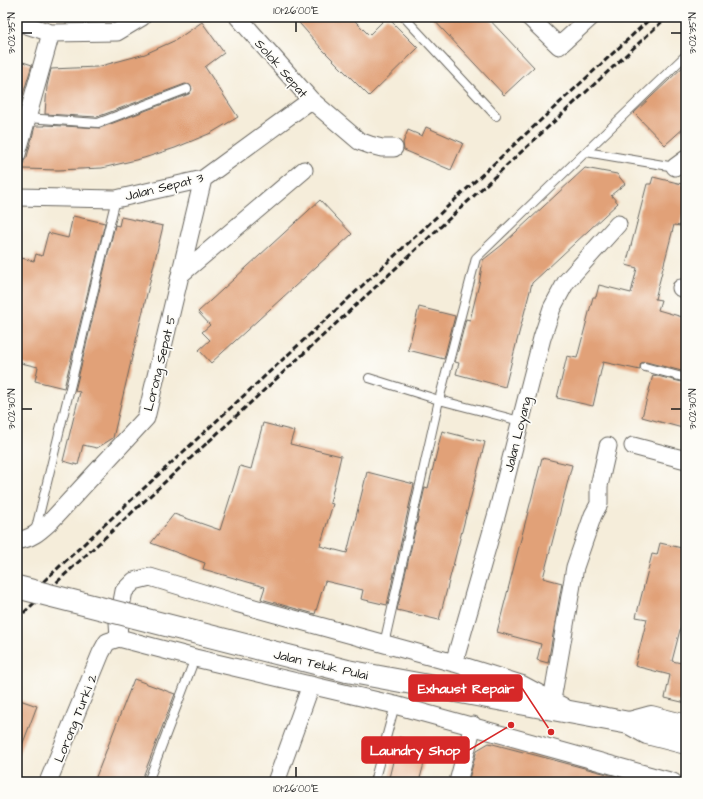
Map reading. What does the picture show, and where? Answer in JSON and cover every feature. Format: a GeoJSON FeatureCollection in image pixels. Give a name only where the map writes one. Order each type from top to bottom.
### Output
{"type":"FeatureCollection","features":[{"type":"Feature","properties":{"kind":"main road","name":"Jalan Teluk Pulai"},"geometry":{"type":"LineString","coordinates":[[17,587],[347,672],[629,723],[647,733],[686,743]]}},
{"type":"Feature","properties":{"kind":"main road","name":"Jalan Teluk Pulai"},"geometry":{"type":"LineString","coordinates":[[629,723],[651,717],[686,726]]}},
{"type":"Feature","properties":{"kind":"street"},"geometry":{"type":"LineString","coordinates":[[17,22],[51,33],[117,32],[142,17]]}},
{"type":"Feature","properties":{"kind":"street","name":"Solok Sepat"},"geometry":{"type":"LineString","coordinates":[[238,17],[311,100],[359,140],[382,148],[394,148]]}},
{"type":"Feature","properties":{"kind":"street"},"geometry":{"type":"LineString","coordinates":[[530,17],[559,46],[591,17]]}},
{"type":"Feature","properties":{"kind":"street"},"geometry":{"type":"LineString","coordinates":[[17,154],[22,117],[51,33]]}},
{"type":"Feature","properties":{"kind":"street","name":"Jalan Sepat 3"},"geometry":{"type":"LineString","coordinates":[[17,197],[116,198],[203,179],[311,100]]}},
{"type":"Feature","properties":{"kind":"street"},"geometry":{"type":"LineString","coordinates":[[180,275],[304,170]]}},
{"type":"Feature","properties":{"kind":"street","name":"Lorong Sepat 5"},"geometry":{"type":"LineString","coordinates":[[17,540],[23,540],[34,535],[51,521],[146,418],[203,179]]}},
{"type":"Feature","properties":{"kind":"street","name":"Jalan Loyang"},"geometry":{"type":"LineString","coordinates":[[454,663],[497,513],[542,338],[552,308],[566,282],[618,224]]}},
{"type":"Feature","properties":{"kind":"street"},"geometry":{"type":"LineString","coordinates":[[552,700],[575,567],[593,515],[599,504],[599,486],[608,446]]}},
{"type":"Feature","properties":{"kind":"street"},"geometry":{"type":"LineString","coordinates":[[633,446],[686,460]]}},
{"type":"Feature","properties":{"kind":"street"},"geometry":{"type":"LineString","coordinates":[[577,714],[521,684],[454,663],[236,603],[150,577],[134,581],[124,591],[118,622],[119,638],[195,658],[473,725],[636,777],[673,782]]}},
{"type":"Feature","properties":{"kind":"street","name":"Lorong Turki 2"},"geometry":{"type":"LineString","coordinates":[[48,782],[106,642],[119,638]]}},
{"type":"Feature","properties":{"kind":"street"},"geometry":{"type":"LineString","coordinates":[[276,782],[311,685]]}},
{"type":"Feature","properties":{"kind":"street"},"geometry":{"type":"LineString","coordinates":[[458,782],[473,725]]}},
{"type":"Feature","properties":{"kind":"lane"},"geometry":{"type":"LineString","coordinates":[[404,17],[496,116]]}},
{"type":"Feature","properties":{"kind":"lane"},"geometry":{"type":"LineString","coordinates":[[384,644],[439,400],[476,258],[686,55]]}},
{"type":"Feature","properties":{"kind":"lane"},"geometry":{"type":"LineString","coordinates":[[22,117],[98,123],[187,89]]}},
{"type":"Feature","properties":{"kind":"lane"},"geometry":{"type":"LineString","coordinates":[[586,152],[682,166]]}},
{"type":"Feature","properties":{"kind":"lane"},"geometry":{"type":"LineString","coordinates":[[34,535],[116,198]]}},
{"type":"Feature","properties":{"kind":"lane"},"geometry":{"type":"LineString","coordinates":[[645,367],[686,378]]}},
{"type":"Feature","properties":{"kind":"lane"},"geometry":{"type":"LineString","coordinates":[[370,378],[439,400],[520,420]]}},
{"type":"Feature","properties":{"kind":"lane"},"geometry":{"type":"LineString","coordinates":[[148,782],[195,658]]}},
{"type":"Feature","properties":{"kind":"lane"},"geometry":{"type":"LineString","coordinates":[[374,782],[395,705]]}},
{"type":"Feature","properties":{"kind":"building"},"geometry":{"type":"Polygon","coordinates":[[[294,17],[351,17],[369,35],[387,17],[418,48],[369,96],[321,48],[294,17]]]}},
{"type":"Feature","properties":{"kind":"building"},"geometry":{"type":"Polygon","coordinates":[[[431,17],[487,17],[534,67],[504,95],[431,17]]]}},
{"type":"Feature","properties":{"kind":"building"},"geometry":{"type":"Polygon","coordinates":[[[202,22],[224,53],[205,67],[238,117],[211,133],[175,148],[144,158],[102,168],[58,170],[23,169],[35,126],[45,125],[100,128],[189,94],[192,89],[190,85],[185,84],[97,117],[45,114],[47,86],[51,69],[97,67],[145,54],[176,40],[202,22]]]}},
{"type":"Feature","properties":{"kind":"building"},"geometry":{"type":"Polygon","coordinates":[[[17,60],[32,65],[19,107],[17,107],[17,60]]]}},
{"type":"Feature","properties":{"kind":"building"},"geometry":{"type":"Polygon","coordinates":[[[686,64],[686,126],[665,145],[634,113],[686,64]]]}},
{"type":"Feature","properties":{"kind":"building"},"geometry":{"type":"Polygon","coordinates":[[[426,127],[463,143],[451,170],[404,150],[403,143],[408,130],[422,136],[426,127]]]}},
{"type":"Feature","properties":{"kind":"building"},"geometry":{"type":"Polygon","coordinates":[[[585,168],[617,174],[625,184],[611,195],[618,203],[532,283],[505,387],[456,374],[459,363],[455,362],[466,319],[470,320],[483,260],[502,245],[585,168]]]}},
{"type":"Feature","properties":{"kind":"building"},"geometry":{"type":"Polygon","coordinates":[[[653,177],[686,185],[686,202],[680,226],[674,225],[655,299],[661,300],[658,310],[686,318],[686,372],[646,362],[641,363],[640,370],[603,362],[593,406],[557,398],[567,356],[577,358],[593,297],[596,297],[599,285],[631,293],[637,268],[626,265],[647,184],[651,184],[653,177]]]}},
{"type":"Feature","properties":{"kind":"building"},"geometry":{"type":"Polygon","coordinates":[[[320,200],[352,234],[211,363],[199,350],[210,340],[202,332],[210,325],[198,312],[320,200]]]}},
{"type":"Feature","properties":{"kind":"building"},"geometry":{"type":"Polygon","coordinates":[[[73,216],[105,223],[64,388],[35,381],[38,367],[17,362],[17,257],[34,261],[36,254],[42,256],[48,233],[68,238],[73,216]]]}},
{"type":"Feature","properties":{"kind":"building"},"geometry":{"type":"Polygon","coordinates":[[[121,217],[163,226],[113,438],[97,448],[83,445],[78,465],[63,461],[80,392],[75,391],[115,225],[119,226],[121,217]]]}},
{"type":"Feature","properties":{"kind":"building"},"geometry":{"type":"Polygon","coordinates":[[[419,307],[455,316],[444,359],[408,350],[419,307]]]}},
{"type":"Feature","properties":{"kind":"building"},"geometry":{"type":"Polygon","coordinates":[[[653,375],[686,383],[686,429],[642,417],[653,375]]]}},
{"type":"Feature","properties":{"kind":"building"},"geometry":{"type":"Polygon","coordinates":[[[263,423],[294,431],[290,444],[341,456],[330,503],[333,504],[320,546],[347,553],[367,472],[414,484],[387,605],[361,599],[363,590],[325,581],[315,614],[261,599],[265,587],[203,569],[205,563],[151,543],[174,514],[220,530],[240,466],[251,469],[263,423]]]}},
{"type":"Feature","properties":{"kind":"building"},"geometry":{"type":"Polygon","coordinates":[[[442,431],[485,442],[439,620],[397,610],[425,487],[428,488],[442,431]]]}},
{"type":"Feature","properties":{"kind":"building"},"geometry":{"type":"Polygon","coordinates":[[[542,458],[572,465],[543,578],[562,583],[548,663],[537,660],[541,644],[497,632],[542,458]]]}},
{"type":"Feature","properties":{"kind":"building"},"geometry":{"type":"Polygon","coordinates":[[[660,543],[686,549],[686,607],[672,661],[686,664],[686,703],[665,698],[670,675],[635,666],[647,619],[636,617],[652,554],[657,555],[660,543]]]}},
{"type":"Feature","properties":{"kind":"building"},"geometry":{"type":"Polygon","coordinates":[[[134,679],[175,694],[141,782],[94,782],[134,679]]]}},
{"type":"Feature","properties":{"kind":"building"},"geometry":{"type":"Polygon","coordinates":[[[17,699],[37,706],[18,756],[17,755],[17,699]]]}},
{"type":"Feature","properties":{"kind":"building"},"geometry":{"type":"Polygon","coordinates":[[[399,737],[429,745],[419,782],[388,782],[399,737]]]}},
{"type":"Feature","properties":{"kind":"building"},"geometry":{"type":"Polygon","coordinates":[[[489,743],[626,779],[626,782],[468,782],[477,750],[489,743]]]}},
{"type":"Feature","properties":{"kind":"railway"},"geometry":{"type":"LineString","coordinates":[[17,606],[652,17]]}},
{"type":"Feature","properties":{"kind":"railway"},"geometry":{"type":"LineString","coordinates":[[17,619],[667,17]]}},
{"type":"Feature","properties":{"kind":"place","name":"Laundry Shop"},"geometry":{"type":"Point","coordinates":[511,725]}},
{"type":"Feature","properties":{"kind":"place","name":"Exhaust Repair"},"geometry":{"type":"Point","coordinates":[551,732]}}]}
